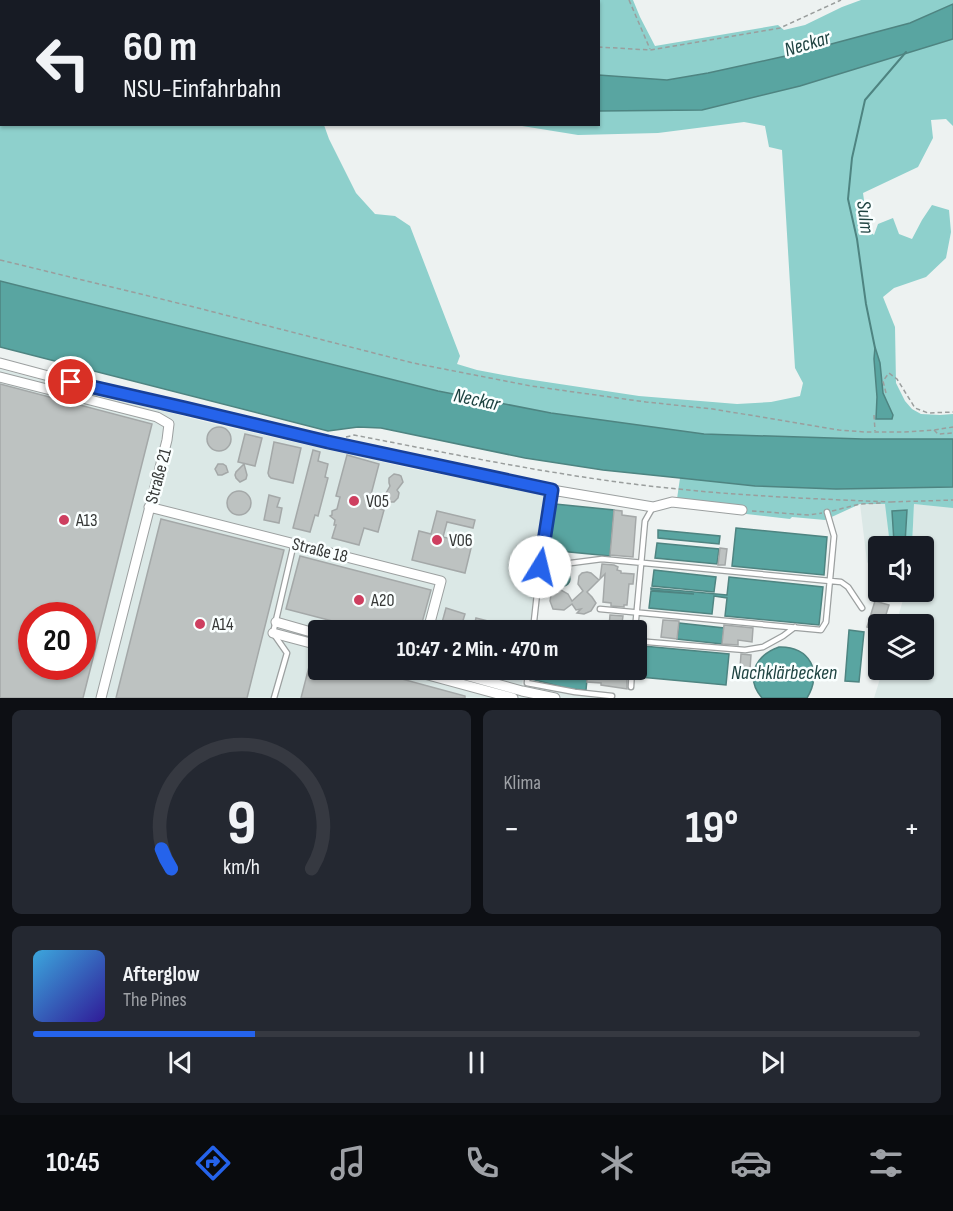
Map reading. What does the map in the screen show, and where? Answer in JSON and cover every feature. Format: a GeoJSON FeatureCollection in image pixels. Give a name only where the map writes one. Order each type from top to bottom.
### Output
{"type":"FeatureCollection","features":[{"type":"Feature","properties":{"kind":"street"},"geometry":{"type":"LineString","coordinates":[[0,363],[71,382],[328,442],[552,490],[653,507],[672,502],[742,510]]}},
{"type":"Feature","properties":{"kind":"street","name":"Straße 21"},"geometry":{"type":"LineString","coordinates":[[0,377],[157,417],[169,424],[167,440],[101,698]]}},
{"type":"Feature","properties":{"kind":"street","name":"Straße 18"},"geometry":{"type":"LineString","coordinates":[[149,507],[441,581],[431,620]]}},
{"type":"Feature","properties":{"kind":"street"},"geometry":{"type":"LineString","coordinates":[[276,622],[308,631]]}},
{"type":"Feature","properties":{"kind":"street"},"geometry":{"type":"LineString","coordinates":[[273,633],[308,642]]}},
{"type":"Feature","properties":{"kind":"street"},"geometry":{"type":"LineString","coordinates":[[447,680],[513,698]]}},
{"type":"Feature","properties":{"kind":"street"},"geometry":{"type":"LineString","coordinates":[[480,680],[522,692],[555,698]]}},
{"type":"Feature","properties":{"kind":"lane"},"geometry":{"type":"LineString","coordinates":[[534,620],[552,490]]}},
{"type":"Feature","properties":{"kind":"lane"},"geometry":{"type":"LineString","coordinates":[[636,620],[645,521],[653,507]]}},
{"type":"Feature","properties":{"kind":"lane"},"geometry":{"type":"LineString","coordinates":[[600,609],[821,630],[826,622],[834,536],[827,512]]}},
{"type":"Feature","properties":{"kind":"lane"},"geometry":{"type":"LineString","coordinates":[[274,698],[287,653],[273,633],[294,543]]}},
{"type":"Feature","properties":{"kind":"lane"},"geometry":{"type":"LineString","coordinates":[[540,567],[602,559],[841,582],[848,587],[862,608]]}},
{"type":"Feature","properties":{"kind":"lane"},"geometry":{"type":"LineString","coordinates":[[647,642],[745,650],[763,647],[795,627]]}},
{"type":"Feature","properties":{"kind":"lane"},"geometry":{"type":"LineString","coordinates":[[527,680],[527,682],[575,692],[612,696]]}},
{"type":"Feature","properties":{"kind":"lane"},"geometry":{"type":"LineString","coordinates":[[631,680],[631,687]]}},
{"type":"Feature","properties":{"kind":"path"},"geometry":{"type":"LineString","coordinates":[[629,0],[650,50]]}},
{"type":"Feature","properties":{"kind":"path"},"geometry":{"type":"LineString","coordinates":[[600,47],[650,50],[780,28],[841,0]]}},
{"type":"Feature","properties":{"kind":"path"},"geometry":{"type":"LineString","coordinates":[[0,260],[413,363],[531,386],[612,398],[722,410],[839,430],[904,432],[953,427]]}},
{"type":"Feature","properties":{"kind":"path"},"geometry":{"type":"LineString","coordinates":[[886,393],[884,381],[889,373],[897,379],[915,408],[928,413],[953,412]]}},
{"type":"Feature","properties":{"kind":"path"},"geometry":{"type":"LineString","coordinates":[[874,415],[875,432]]}},
{"type":"Feature","properties":{"kind":"path"},"geometry":{"type":"LineString","coordinates":[[934,430],[938,434],[953,434]]}},
{"type":"Feature","properties":{"kind":"path"},"geometry":{"type":"LineString","coordinates":[[345,437],[354,435],[534,469],[668,488],[747,495],[891,502]]}},
{"type":"Feature","properties":{"kind":"path"},"geometry":{"type":"LineString","coordinates":[[742,510],[809,515],[860,504],[953,500]]}},
{"type":"Feature","properties":{"kind":"shaded area"},"geometry":{"type":"Polygon","coordinates":[[[600,0],[633,0],[655,46],[778,25],[784,30],[805,25],[861,0],[953,0],[953,4],[910,23],[790,55],[667,80],[600,75],[600,0]]]}},
{"type":"Feature","properties":{"kind":"shaded area"},"geometry":{"type":"Polygon","coordinates":[[[953,39],[953,126],[946,119],[931,120],[933,138],[918,167],[863,193],[868,230],[874,235],[878,224],[893,218],[899,234],[912,239],[932,205],[949,210],[951,232],[946,258],[926,277],[894,288],[883,297],[895,327],[896,383],[905,401],[921,414],[953,414],[953,439],[863,439],[704,434],[551,413],[438,391],[0,281],[0,126],[324,126],[356,193],[375,214],[395,216],[410,226],[460,356],[457,364],[520,378],[639,396],[737,404],[771,402],[800,396],[803,383],[795,368],[782,150],[769,147],[765,126],[744,122],[658,133],[578,135],[522,126],[600,126],[600,111],[602,110],[702,110],[800,86],[953,39]]]}},
{"type":"Feature","properties":{"kind":"shaded area"},"geometry":{"type":"Polygon","coordinates":[[[0,369],[218,425],[418,470],[547,495],[530,620],[308,620],[308,680],[523,680],[522,685],[612,698],[0,698],[0,369]]]}},
{"type":"Feature","properties":{"kind":"shaded area"},"geometry":{"type":"Polygon","coordinates":[[[680,478],[755,486],[836,489],[953,487],[953,508],[914,504],[912,536],[889,536],[885,504],[860,504],[825,520],[792,517],[790,519],[676,506],[680,478]]]}},
{"type":"Feature","properties":{"kind":"shaded area"},"geometry":{"type":"Polygon","coordinates":[[[860,504],[886,504],[889,536],[868,536],[867,562],[860,504]]]}},
{"type":"Feature","properties":{"kind":"shaded area"},"geometry":{"type":"Polygon","coordinates":[[[914,504],[953,507],[953,698],[874,698],[880,680],[934,680],[934,614],[899,614],[902,602],[934,602],[934,536],[912,536],[914,504]]]}},
{"type":"Feature","properties":{"kind":"water"},"geometry":{"type":"Polygon","coordinates":[[[953,4],[953,39],[800,86],[702,110],[600,111],[600,75],[667,80],[790,55],[910,23],[953,4]]]}},
{"type":"Feature","properties":{"kind":"water","name":"Neckar"},"geometry":{"type":"Polygon","coordinates":[[[0,281],[438,391],[551,413],[704,434],[863,439],[953,439],[953,487],[836,489],[755,486],[603,470],[525,458],[381,428],[358,427],[328,431],[0,347],[0,281]]]}},
{"type":"Feature","properties":{"kind":"water"},"geometry":{"type":"Polygon","coordinates":[[[875,347],[880,363],[883,393],[893,415],[892,419],[876,419],[875,347]]]}},
{"type":"Feature","properties":{"kind":"water"},"geometry":{"type":"Polygon","coordinates":[[[555,504],[614,510],[610,556],[549,550],[555,504]]]}},
{"type":"Feature","properties":{"kind":"water"},"geometry":{"type":"Polygon","coordinates":[[[907,510],[905,536],[894,536],[892,511],[907,510]]]}},
{"type":"Feature","properties":{"kind":"water"},"geometry":{"type":"Polygon","coordinates":[[[736,528],[827,537],[824,575],[732,566],[736,528]]]}},
{"type":"Feature","properties":{"kind":"water"},"geometry":{"type":"Polygon","coordinates":[[[658,530],[720,536],[719,544],[658,538],[658,530]]]}},
{"type":"Feature","properties":{"kind":"water"},"geometry":{"type":"Polygon","coordinates":[[[657,543],[719,549],[717,564],[655,558],[657,543]]]}},
{"type":"Feature","properties":{"kind":"water"},"geometry":{"type":"Polygon","coordinates":[[[654,570],[716,577],[714,592],[652,586],[654,570]]]}},
{"type":"Feature","properties":{"kind":"water"},"geometry":{"type":"Polygon","coordinates":[[[560,572],[566,572],[570,579],[566,586],[560,586],[556,582],[556,576],[560,572]]]}},
{"type":"Feature","properties":{"kind":"water","name":"Nachklärbecken"},"geometry":{"type":"Polygon","coordinates":[[[729,577],[823,587],[819,625],[725,616],[727,598],[714,596],[712,614],[649,608],[651,591],[694,594],[651,590],[651,588],[727,595],[729,577]]]}},
{"type":"Feature","properties":{"kind":"water"},"geometry":{"type":"Polygon","coordinates":[[[679,623],[724,628],[722,644],[677,639],[679,623]]]}},
{"type":"Feature","properties":{"kind":"water"},"geometry":{"type":"Polygon","coordinates":[[[849,630],[864,632],[859,682],[845,681],[849,630]]]}},
{"type":"Feature","properties":{"kind":"water"},"geometry":{"type":"Polygon","coordinates":[[[647,646],[729,654],[726,685],[647,678],[647,646]]]}},
{"type":"Feature","properties":{"kind":"water","name":"Nachklärbecken"},"geometry":{"type":"Polygon","coordinates":[[[779,647],[799,651],[811,662],[814,679],[807,698],[762,698],[757,690],[753,675],[755,668],[764,655],[779,647]]]}},
{"type":"Feature","properties":{"kind":"water"},"geometry":{"type":"Polygon","coordinates":[[[535,680],[587,680],[586,690],[570,689],[535,680]]]}},
{"type":"Feature","properties":{"kind":"building","name":"A13"},"geometry":{"type":"Polygon","coordinates":[[[0,384],[152,424],[96,646],[96,602],[18,602],[18,680],[88,680],[83,698],[0,698],[0,384]]]}},
{"type":"Feature","properties":{"kind":"building"},"geometry":{"type":"Polygon","coordinates":[[[219,427],[227,431],[231,439],[227,447],[219,451],[211,447],[207,439],[211,431],[219,427]]]}},
{"type":"Feature","properties":{"kind":"building"},"geometry":{"type":"Polygon","coordinates":[[[245,434],[262,438],[255,466],[238,462],[245,434]]]}},
{"type":"Feature","properties":{"kind":"building"},"geometry":{"type":"Polygon","coordinates":[[[274,442],[301,448],[293,483],[269,476],[274,442]]]}},
{"type":"Feature","properties":{"kind":"building"},"geometry":{"type":"Polygon","coordinates":[[[313,450],[320,452],[318,461],[328,464],[325,477],[328,478],[318,516],[315,515],[310,532],[293,528],[313,450]]]}},
{"type":"Feature","properties":{"kind":"building","name":"V05"},"geometry":{"type":"Polygon","coordinates":[[[347,455],[379,464],[368,506],[384,510],[378,532],[364,528],[359,545],[332,538],[336,525],[334,525],[335,520],[330,516],[332,511],[337,509],[340,497],[336,496],[347,455]]]}},
{"type":"Feature","properties":{"kind":"building"},"geometry":{"type":"Polygon","coordinates":[[[218,464],[226,466],[228,472],[218,475],[215,469],[218,464]]]}},
{"type":"Feature","properties":{"kind":"building"},"geometry":{"type":"Polygon","coordinates":[[[244,464],[247,475],[246,479],[240,482],[235,475],[244,464]]]}},
{"type":"Feature","properties":{"kind":"building"},"geometry":{"type":"Polygon","coordinates":[[[394,474],[401,476],[403,482],[397,490],[398,498],[391,502],[387,501],[385,495],[390,486],[389,478],[394,474]]]}},
{"type":"Feature","properties":{"kind":"building"},"geometry":{"type":"Polygon","coordinates":[[[239,491],[247,495],[251,503],[247,511],[239,515],[231,511],[227,503],[231,495],[239,491]]]}},
{"type":"Feature","properties":{"kind":"building"},"geometry":{"type":"Polygon","coordinates":[[[269,495],[280,498],[277,507],[282,508],[279,523],[264,520],[269,495]]]}},
{"type":"Feature","properties":{"kind":"building"},"geometry":{"type":"Polygon","coordinates":[[[614,510],[622,511],[622,515],[636,517],[633,557],[610,555],[614,510]]]}},
{"type":"Feature","properties":{"kind":"building","name":"V06"},"geometry":{"type":"Polygon","coordinates":[[[437,511],[475,520],[473,528],[447,522],[443,537],[472,544],[465,573],[412,560],[419,531],[431,534],[437,511]]]}},
{"type":"Feature","properties":{"kind":"building","name":"A14"},"geometry":{"type":"Polygon","coordinates":[[[161,519],[284,550],[247,698],[116,698],[161,519]]]}},
{"type":"Feature","properties":{"kind":"building"},"geometry":{"type":"Polygon","coordinates":[[[720,548],[727,549],[725,565],[718,565],[720,548]]]}},
{"type":"Feature","properties":{"kind":"building"},"geometry":{"type":"Polygon","coordinates":[[[549,550],[562,551],[561,560],[549,561],[549,550]]]}},
{"type":"Feature","properties":{"kind":"building","name":"A20"},"geometry":{"type":"Polygon","coordinates":[[[300,556],[431,590],[423,620],[328,620],[286,609],[300,556]]]}},
{"type":"Feature","properties":{"kind":"building"},"geometry":{"type":"Polygon","coordinates":[[[602,564],[614,565],[621,573],[634,574],[633,584],[629,584],[627,605],[624,607],[611,606],[611,603],[603,602],[605,574],[600,579],[602,564]]]}},
{"type":"Feature","properties":{"kind":"building"},"geometry":{"type":"Polygon","coordinates":[[[587,572],[599,580],[587,592],[596,603],[591,611],[584,614],[577,613],[581,609],[576,610],[572,604],[564,610],[553,609],[550,601],[551,595],[561,590],[568,594],[572,601],[583,591],[578,584],[579,576],[587,572]]]}},
{"type":"Feature","properties":{"kind":"building"},"geometry":{"type":"Polygon","coordinates":[[[875,602],[889,605],[886,614],[871,614],[875,602]]]}},
{"type":"Feature","properties":{"kind":"building"},"geometry":{"type":"Polygon","coordinates":[[[446,608],[465,614],[463,620],[443,620],[446,608]]]}},
{"type":"Feature","properties":{"kind":"building"},"geometry":{"type":"Polygon","coordinates":[[[610,615],[623,616],[622,620],[610,620],[610,615]]]}},
{"type":"Feature","properties":{"kind":"building"},"geometry":{"type":"Polygon","coordinates":[[[663,620],[679,621],[677,639],[661,637],[663,620]]]}},
{"type":"Feature","properties":{"kind":"building"},"geometry":{"type":"Polygon","coordinates":[[[724,625],[753,628],[752,642],[738,640],[738,645],[722,644],[724,625]]]}},
{"type":"Feature","properties":{"kind":"building"},"geometry":{"type":"Polygon","coordinates":[[[741,654],[751,655],[750,669],[740,668],[741,654]]]}},
{"type":"Feature","properties":{"kind":"building"},"geometry":{"type":"Polygon","coordinates":[[[308,671],[308,680],[406,680],[465,696],[465,698],[301,698],[308,671]]]}},
{"type":"Feature","properties":{"kind":"building"},"geometry":{"type":"Polygon","coordinates":[[[587,680],[627,680],[627,689],[601,685],[601,683],[587,682],[587,680]]]}},
{"type":"Feature","properties":{"kind":"waterway","name":"Sulm"},"geometry":{"type":"LineString","coordinates":[[875,348],[848,199],[852,158],[865,100],[906,52]]}},
{"type":"Feature","properties":{"kind":"place","name":"V05"},"geometry":{"type":"Point","coordinates":[354,501]}},
{"type":"Feature","properties":{"kind":"place","name":"A13"},"geometry":{"type":"Point","coordinates":[64,520]}},
{"type":"Feature","properties":{"kind":"place","name":"V06"},"geometry":{"type":"Point","coordinates":[437,540]}},
{"type":"Feature","properties":{"kind":"place","name":"A20"},"geometry":{"type":"Point","coordinates":[359,600]}},
{"type":"Feature","properties":{"kind":"place","name":"A14"},"geometry":{"type":"Point","coordinates":[200,624]}},
{"type":"Feature","properties":{"kind":"route"},"geometry":{"type":"LineString","coordinates":[[71,382],[328,442],[552,490],[540,567]]}}]}
